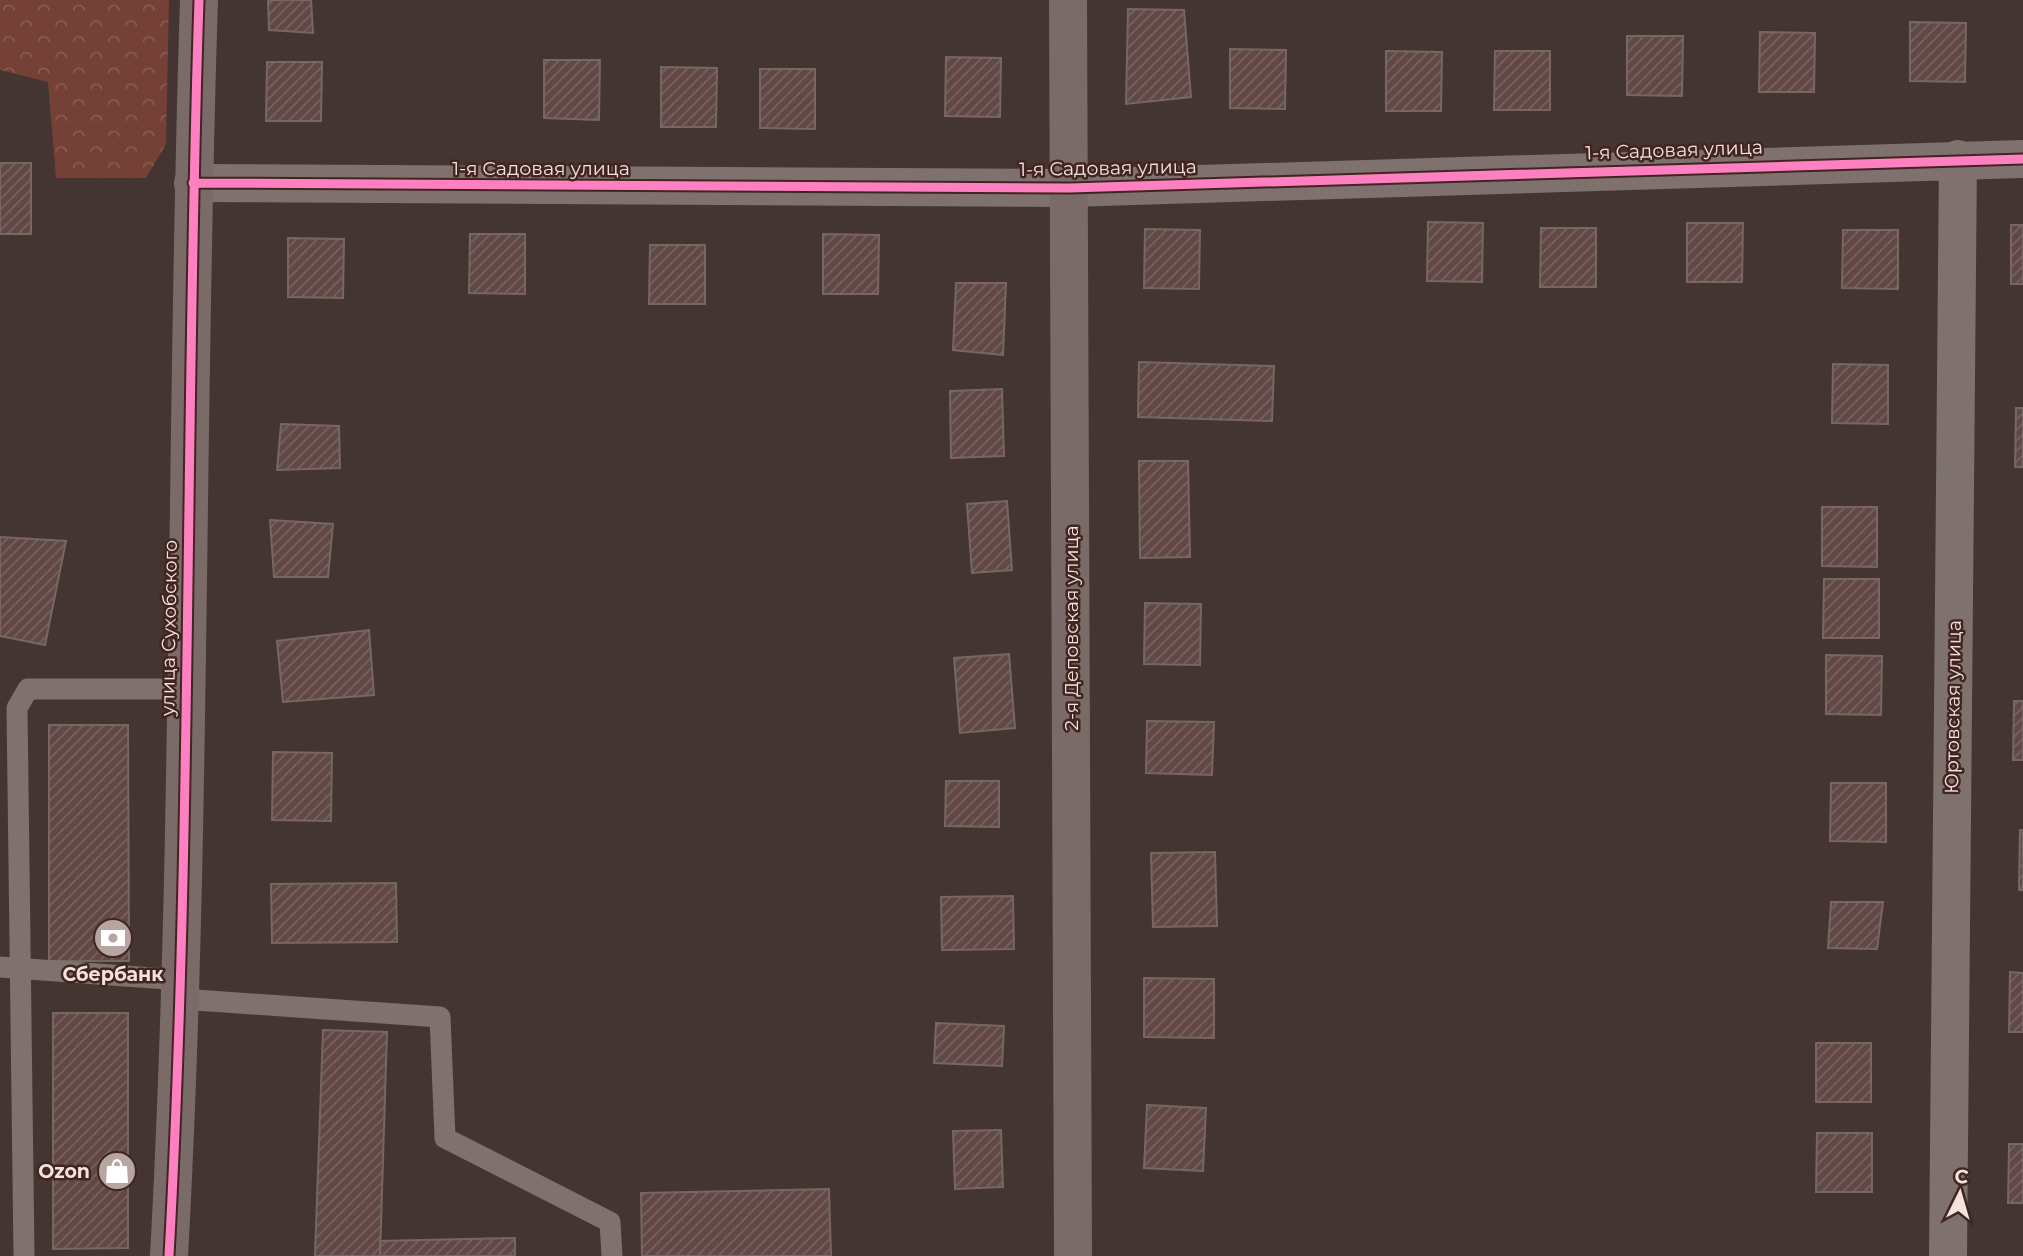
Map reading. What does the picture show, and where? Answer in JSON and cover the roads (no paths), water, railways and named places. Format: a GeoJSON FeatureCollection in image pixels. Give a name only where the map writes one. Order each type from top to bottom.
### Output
{"type":"FeatureCollection","features":[{"type":"Feature","properties":{"kind":"street","name":"улица Сухобского"},"geometry":{"type":"LineString","coordinates":[[169,1256],[181,990],[193,183],[199,0]]}},
{"type":"Feature","properties":{"kind":"street","name":"2-я Деповская улица"},"geometry":{"type":"LineString","coordinates":[[1068,0],[1073,1256]]}},
{"type":"Feature","properties":{"kind":"street","name":"Юртовская улица"},"geometry":{"type":"LineString","coordinates":[[1948,1256],[1958,159]]}},
{"type":"Feature","properties":{"kind":"street","name":"1-я Садовая улица"},"geometry":{"type":"LineString","coordinates":[[193,183],[1070,188],[2023,159]]}},
{"type":"Feature","properties":{"kind":"lane"},"geometry":{"type":"LineString","coordinates":[[24,1256],[10,968],[17,708],[28,690],[186,689]]}},
{"type":"Feature","properties":{"kind":"lane"},"geometry":{"type":"LineString","coordinates":[[10,968],[181,990],[440,1017],[445,1139],[610,1222],[612,1256]]}},
{"type":"Feature","properties":{"kind":"place","name":"Сбербанк"},"geometry":{"type":"Point","coordinates":[113,938]}},
{"type":"Feature","properties":{"kind":"place","name":"Ozon"},"geometry":{"type":"Point","coordinates":[117,1171]}}]}
